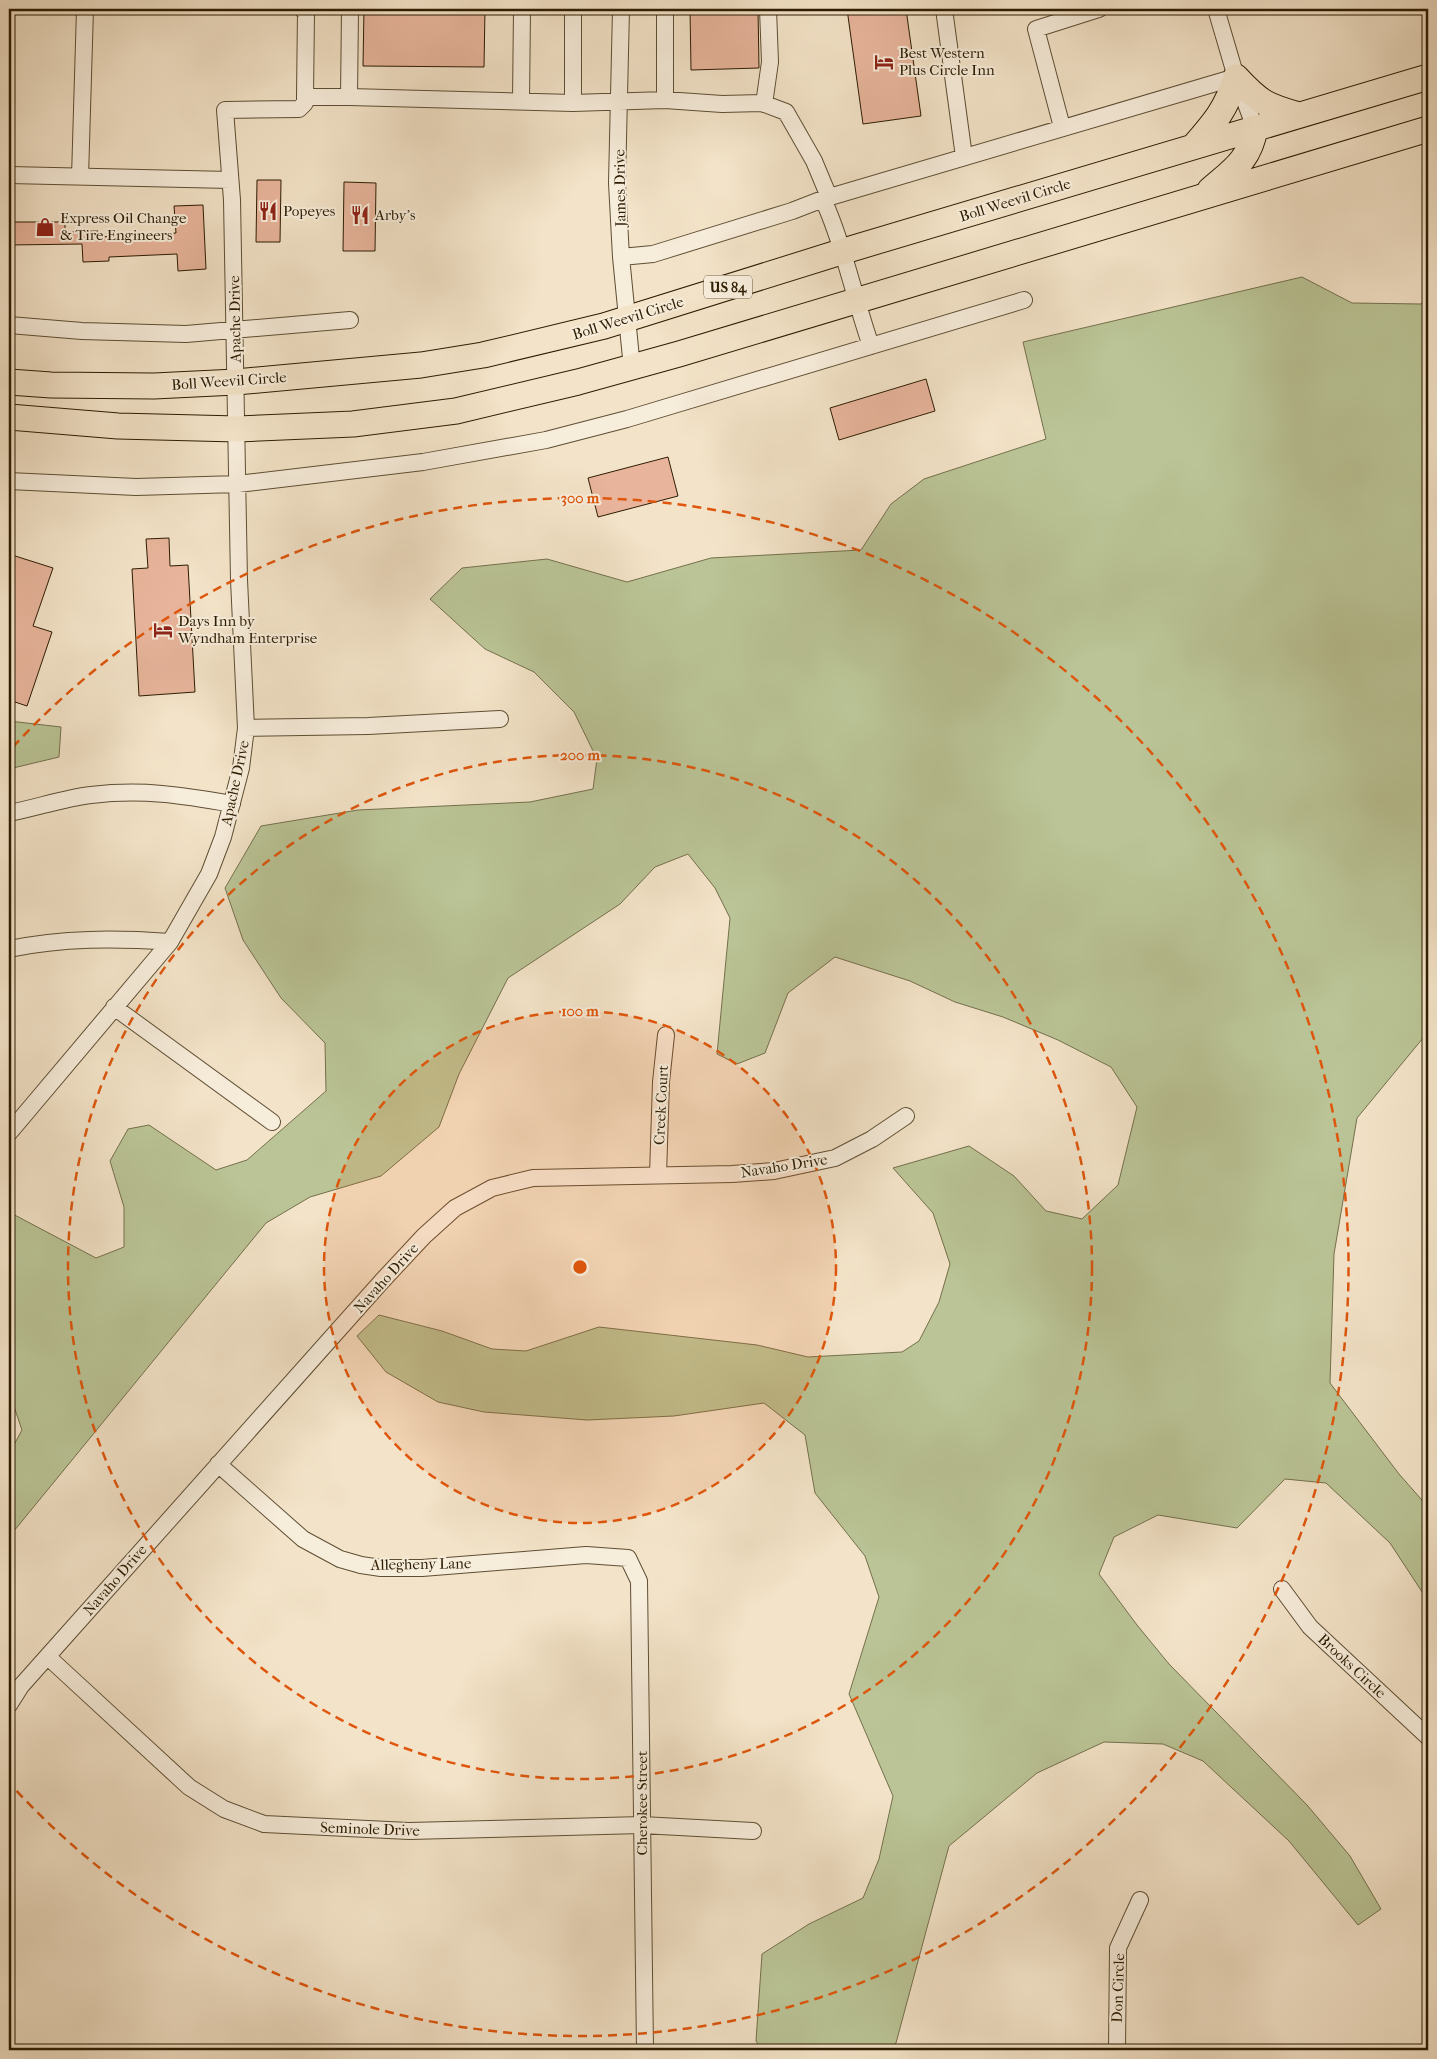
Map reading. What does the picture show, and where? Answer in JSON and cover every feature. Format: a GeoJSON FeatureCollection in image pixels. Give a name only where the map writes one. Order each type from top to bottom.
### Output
{"type":"FeatureCollection","features":[{"type":"Feature","properties":{"kind":"highway"},"geometry":{"type":"LineString","coordinates":[[1236,77],[1254,97],[1269,107],[1298,115]]}},
{"type":"Feature","properties":{"kind":"highway"},"geometry":{"type":"LineString","coordinates":[[1194,146],[1216,120],[1229,100],[1236,77]]}},
{"type":"Feature","properties":{"kind":"highway","name":"Boll Weevil Circle"},"geometry":{"type":"LineString","coordinates":[[9,382],[51,385],[154,386],[236,382],[421,365],[483,355],[544,342],[627,319],[844,251],[1428,77]]}},
{"type":"Feature","properties":{"kind":"highway"},"geometry":{"type":"LineString","coordinates":[[1202,197],[1242,163],[1252,145],[1255,128]]}},
{"type":"Feature","properties":{"kind":"highway"},"geometry":{"type":"LineString","coordinates":[[9,417],[118,426],[237,429],[353,424],[436,414],[632,368],[1428,129]]}},
{"type":"Feature","properties":{"kind":"street"},"geometry":{"type":"LineString","coordinates":[[80,177],[85,9]]}},
{"type":"Feature","properties":{"kind":"street"},"geometry":{"type":"LineString","coordinates":[[302,9],[306,12],[305,97],[573,103],[665,100],[764,104],[786,112],[814,160],[844,251],[856,302],[871,346]]}},
{"type":"Feature","properties":{"kind":"street"},"geometry":{"type":"LineString","coordinates":[[349,97],[350,9]]}},
{"type":"Feature","properties":{"kind":"street"},"geometry":{"type":"LineString","coordinates":[[521,101],[522,9]]}},
{"type":"Feature","properties":{"kind":"street"},"geometry":{"type":"LineString","coordinates":[[572,9],[573,103]]}},
{"type":"Feature","properties":{"kind":"street","name":"James Drive"},"geometry":{"type":"LineString","coordinates":[[620,9],[620,121],[617,184],[621,257],[632,368]]}},
{"type":"Feature","properties":{"kind":"street"},"geometry":{"type":"LineString","coordinates":[[665,9],[665,100]]}},
{"type":"Feature","properties":{"kind":"street"},"geometry":{"type":"LineString","coordinates":[[764,104],[770,62],[768,9]]}},
{"type":"Feature","properties":{"kind":"street"},"geometry":{"type":"LineString","coordinates":[[944,9],[964,157]]}},
{"type":"Feature","properties":{"kind":"street"},"geometry":{"type":"LineString","coordinates":[[1062,127],[1036,29],[1099,9]]}},
{"type":"Feature","properties":{"kind":"street"},"geometry":{"type":"LineString","coordinates":[[1216,9],[1236,77],[1255,128]]}},
{"type":"Feature","properties":{"kind":"street"},"geometry":{"type":"LineString","coordinates":[[621,257],[653,254],[792,211],[826,198],[1236,77]]}},
{"type":"Feature","properties":{"kind":"street","name":"Apache Drive"},"geometry":{"type":"LineString","coordinates":[[9,1133],[170,942],[209,874],[223,837],[241,768],[246,728],[239,580],[232,200],[225,110],[299,109],[305,103],[305,97]]}},
{"type":"Feature","properties":{"kind":"street"},"geometry":{"type":"LineString","coordinates":[[9,176],[230,180]]}},
{"type":"Feature","properties":{"kind":"street"},"geometry":{"type":"LineString","coordinates":[[9,481],[136,487],[238,484],[423,462],[546,440],[627,419],[1024,300]]}},
{"type":"Feature","properties":{"kind":"street"},"geometry":{"type":"LineString","coordinates":[[9,325],[82,331],[167,334],[235,331],[350,320]]}},
{"type":"Feature","properties":{"kind":"street"},"geometry":{"type":"LineString","coordinates":[[246,728],[368,726],[500,720]]}},
{"type":"Feature","properties":{"kind":"street"},"geometry":{"type":"LineString","coordinates":[[9,814],[89,795],[130,793],[171,793],[232,804]]}},
{"type":"Feature","properties":{"kind":"street"},"geometry":{"type":"LineString","coordinates":[[9,949],[75,939],[117,938],[170,942]]}},
{"type":"Feature","properties":{"kind":"street"},"geometry":{"type":"LineString","coordinates":[[114,1007],[272,1122]]}},
{"type":"Feature","properties":{"kind":"street","name":"Creek Court"},"geometry":{"type":"LineString","coordinates":[[658,1175],[661,1082],[666,1035]]}},
{"type":"Feature","properties":{"kind":"street","name":"Navaho Drive"},"geometry":{"type":"LineString","coordinates":[[9,1705],[21,1686],[218,1464],[418,1242],[455,1208],[492,1188],[533,1178],[765,1172],[834,1158],[872,1139],[906,1116]]}},
{"type":"Feature","properties":{"kind":"street","name":"Allegheny Lane"},"geometry":{"type":"LineString","coordinates":[[218,1464],[304,1539],[340,1558],[361,1565],[381,1568],[422,1568],[586,1555],[628,1558]]}},
{"type":"Feature","properties":{"kind":"street","name":"Cherokee Street"},"geometry":{"type":"LineString","coordinates":[[628,1558],[639,1581],[644,2050]]}},
{"type":"Feature","properties":{"kind":"street","name":"Brooks Circle"},"geometry":{"type":"LineString","coordinates":[[1282,1589],[1310,1627],[1428,1737]]}},
{"type":"Feature","properties":{"kind":"street","name":"Seminole Drive"},"geometry":{"type":"LineString","coordinates":[[48,1656],[189,1787],[224,1809],[264,1824],[409,1831],[642,1825],[753,1831]]}},
{"type":"Feature","properties":{"kind":"street","name":"Don Circle"},"geometry":{"type":"LineString","coordinates":[[1117,2050],[1118,1948],[1140,1900]]}},
{"type":"Feature","properties":{"kind":"green space"},"geometry":{"type":"Polygon","coordinates":[[[1302,277],[1352,303],[1421,304],[1428,297],[1428,1032],[1357,1118],[1334,1254],[1330,1383],[1399,1474],[1428,1507],[1428,1601],[1390,1543],[1326,1483],[1285,1479],[1237,1528],[1158,1515],[1114,1537],[1099,1574],[1169,1664],[1307,1805],[1350,1856],[1381,1909],[1358,1925],[1289,1841],[1203,1761],[1163,1744],[1104,1742],[1037,1773],[949,1846],[896,2043],[888,2050],[762,2050],[756,2041],[762,1954],[809,1924],[863,1898],[879,1859],[893,1796],[849,1694],[879,1597],[865,1556],[815,1493],[805,1435],[764,1403],[674,1416],[587,1420],[484,1412],[438,1402],[386,1372],[357,1336],[379,1315],[442,1331],[492,1349],[526,1351],[599,1327],[757,1345],[808,1357],[902,1352],[919,1341],[939,1302],[950,1264],[933,1213],[893,1168],[969,1146],[1014,1176],[1046,1211],[1082,1219],[1118,1185],[1137,1107],[1111,1067],[1058,1040],[1003,1017],[955,1002],[910,981],[835,957],[788,993],[765,1053],[737,1064],[717,1054],[730,918],[715,888],[688,854],[655,867],[620,904],[508,978],[459,1074],[439,1127],[381,1176],[310,1197],[266,1223],[9,1537],[9,1454],[22,1430],[9,1392],[9,1212],[96,1258],[124,1247],[124,1207],[110,1161],[128,1129],[149,1125],[216,1170],[247,1160],[326,1091],[325,1043],[281,998],[243,940],[225,888],[261,826],[358,810],[530,802],[593,789],[597,759],[574,712],[534,672],[485,649],[430,599],[462,568],[547,559],[627,582],[711,558],[861,550],[891,504],[924,479],[1046,439],[1023,342],[1302,277]]]}},
{"type":"Feature","properties":{"kind":"green space"},"geometry":{"type":"Polygon","coordinates":[[[9,721],[61,727],[59,757],[9,769],[9,721]]]}},
{"type":"Feature","properties":{"kind":"building"},"geometry":{"type":"Polygon","coordinates":[[[364,9],[485,9],[484,67],[363,66],[364,9]]]}},
{"type":"Feature","properties":{"kind":"building"},"geometry":{"type":"Polygon","coordinates":[[[690,9],[758,9],[759,68],[691,70],[690,9]]]}},
{"type":"Feature","properties":{"kind":"building","name":"Best Western Plus Circle Inn"},"geometry":{"type":"Polygon","coordinates":[[[847,9],[906,9],[921,116],[863,124],[847,9]]]}},
{"type":"Feature","properties":{"kind":"building","name":"Popeyes"},"geometry":{"type":"Polygon","coordinates":[[[257,180],[281,180],[280,242],[256,242],[257,180]]]}},
{"type":"Feature","properties":{"kind":"building"},"geometry":{"type":"Polygon","coordinates":[[[344,182],[376,183],[375,251],[343,251],[344,182]]]}},
{"type":"Feature","properties":{"kind":"building"},"geometry":{"type":"Polygon","coordinates":[[[203,205],[206,269],[178,271],[177,254],[109,257],[109,261],[83,262],[82,244],[9,245],[9,222],[65,222],[65,232],[98,231],[98,237],[176,233],[174,206],[203,205]]]}},
{"type":"Feature","properties":{"kind":"building"},"geometry":{"type":"Polygon","coordinates":[[[926,379],[935,411],[839,440],[830,408],[926,379]]]}},
{"type":"Feature","properties":{"kind":"building"},"geometry":{"type":"Polygon","coordinates":[[[668,457],[678,496],[598,517],[588,478],[668,457]]]}},
{"type":"Feature","properties":{"kind":"building","name":"Days Inn by Wyndham Enterprise"},"geometry":{"type":"Polygon","coordinates":[[[169,538],[170,566],[188,565],[195,692],[139,696],[132,569],[148,568],[146,539],[169,538]]]}},
{"type":"Feature","properties":{"kind":"building"},"geometry":{"type":"Polygon","coordinates":[[[12,555],[53,568],[33,626],[52,632],[27,706],[9,700],[9,565],[12,555]]]}},
{"type":"Feature","properties":{"kind":"place","name":"Best Western Plus Circle Inn"},"geometry":{"type":"Point","coordinates":[884,62]}},
{"type":"Feature","properties":{"kind":"place","name":"Popeyes"},"geometry":{"type":"Point","coordinates":[268,211]}},
{"type":"Feature","properties":{"kind":"place","name":"Arby's"},"geometry":{"type":"Point","coordinates":[360,215]}},
{"type":"Feature","properties":{"kind":"place","name":"Express Oil Change & Tire Engineers"},"geometry":{"type":"Point","coordinates":[45,227]}},
{"type":"Feature","properties":{"kind":"place","name":"Days Inn by Wyndham Enterprise"},"geometry":{"type":"Point","coordinates":[163,630]}}]}
